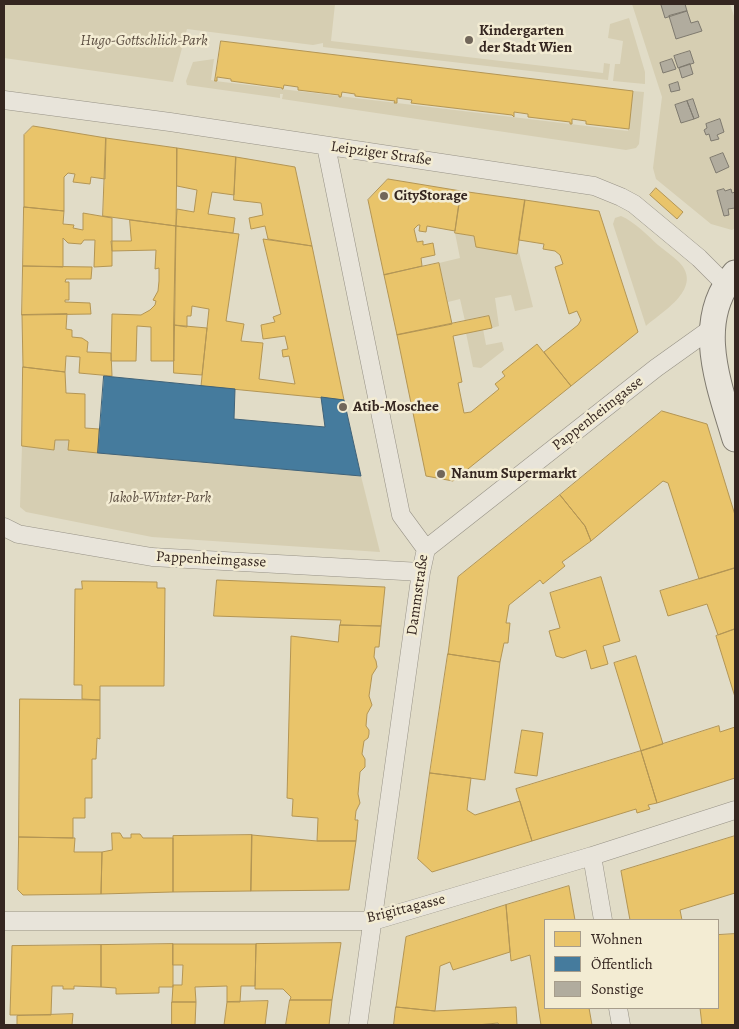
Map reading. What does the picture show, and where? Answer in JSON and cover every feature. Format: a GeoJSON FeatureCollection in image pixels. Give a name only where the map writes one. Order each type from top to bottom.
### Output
{"type":"FeatureCollection","features":[{"type":"Feature","properties":{"kind":"street","name":"Leipziger Straße"},"geometry":{"type":"LineString","coordinates":[[4,100],[170,122],[594,186],[634,204],[699,258],[731,279]]}},
{"type":"Feature","properties":{"kind":"street","name":"Dammstraße"},"geometry":{"type":"LineString","coordinates":[[326,146],[402,515],[426,548],[358,1025]]}},
{"type":"Feature","properties":{"kind":"street"},"geometry":{"type":"LineString","coordinates":[[731,279],[719,297],[712,328],[712,348],[715,368],[735,439]]}},
{"type":"Feature","properties":{"kind":"street","name":"Pappenheimgasse"},"geometry":{"type":"LineString","coordinates":[[426,548],[656,368],[712,328]]}},
{"type":"Feature","properties":{"kind":"street","name":"Pappenheimgasse"},"geometry":{"type":"LineString","coordinates":[[4,527],[18,534],[152,557],[422,572]]}},
{"type":"Feature","properties":{"kind":"street","name":"Brigittagasse"},"geometry":{"type":"LineString","coordinates":[[4,921],[373,921],[592,856],[735,810]]}},
{"type":"Feature","properties":{"kind":"street"},"geometry":{"type":"LineString","coordinates":[[592,856],[603,919]]}},
{"type":"Feature","properties":{"kind":"street"},"geometry":{"type":"LineString","coordinates":[[618,1009],[621,1025]]}},
{"type":"Feature","properties":{"kind":"green space","name":"Hugo-Gottschlich-Park"},"geometry":{"type":"Polygon","coordinates":[[[4,4],[335,4],[331,41],[603,73],[604,63],[610,64],[608,80],[323,47],[323,43],[313,45],[187,29],[173,82],[4,58],[4,4]]]}},
{"type":"Feature","properties":{"kind":"green space"},"geometry":{"type":"Polygon","coordinates":[[[632,4],[730,4],[735,19],[735,228],[732,230],[711,224],[656,179],[653,168],[662,97],[632,4]]]}},
{"type":"Feature","properties":{"kind":"green space"},"geometry":{"type":"Polygon","coordinates":[[[629,18],[645,72],[645,84],[613,81],[615,64],[620,64],[623,41],[608,38],[610,24],[629,18]]]}},
{"type":"Feature","properties":{"kind":"green space"},"geometry":{"type":"Polygon","coordinates":[[[214,59],[211,80],[215,81],[628,131],[633,91],[644,92],[639,144],[636,148],[626,150],[282,99],[283,94],[280,94],[280,98],[187,85],[186,81],[193,62],[214,59]]]}},
{"type":"Feature","properties":{"kind":"green space"},"geometry":{"type":"Polygon","coordinates":[[[621,216],[636,225],[677,260],[685,272],[687,281],[684,290],[671,306],[646,326],[613,224],[615,218],[621,216]]]}},
{"type":"Feature","properties":{"kind":"green space"},"geometry":{"type":"Polygon","coordinates":[[[455,233],[474,236],[476,247],[517,254],[518,248],[533,307],[515,311],[511,295],[495,298],[499,326],[492,328],[489,316],[465,321],[460,299],[448,302],[439,263],[460,258],[455,233]]]}},
{"type":"Feature","properties":{"kind":"green space"},"geometry":{"type":"Polygon","coordinates":[[[483,329],[486,345],[502,342],[504,350],[481,368],[473,367],[466,333],[483,329]]]}},
{"type":"Feature","properties":{"kind":"green space","name":"Jakob-Winter-Park"},"geometry":{"type":"Polygon","coordinates":[[[55,440],[69,440],[69,450],[361,476],[380,552],[152,537],[26,512],[20,507],[22,446],[54,450],[55,440]]]}},
{"type":"Feature","properties":{"kind":"building: Wohnen"},"geometry":{"type":"Polygon","coordinates":[[[221,41],[633,91],[629,129],[586,124],[586,121],[572,119],[572,124],[570,124],[570,122],[528,117],[528,114],[514,112],[514,117],[512,115],[411,103],[412,100],[397,98],[397,103],[394,103],[395,101],[355,96],[355,94],[342,92],[341,97],[339,97],[339,95],[298,90],[298,87],[284,85],[282,89],[217,77],[217,81],[215,81],[221,41]]]}},
{"type":"Feature","properties":{"kind":"building: Wohnen"},"geometry":{"type":"Polygon","coordinates":[[[33,126],[106,138],[105,179],[91,177],[90,184],[73,182],[75,174],[68,173],[64,177],[64,211],[24,207],[24,135],[33,126]]]}},
{"type":"Feature","properties":{"kind":"building: Wohnen"},"geometry":{"type":"Polygon","coordinates":[[[106,138],[177,148],[176,226],[103,216],[106,138]]]}},
{"type":"Feature","properties":{"kind":"building: Wohnen"},"geometry":{"type":"Polygon","coordinates":[[[177,148],[236,157],[234,195],[212,192],[208,214],[235,218],[233,233],[176,226],[177,209],[194,212],[197,190],[177,186],[177,148]]]}},
{"type":"Feature","properties":{"kind":"building: Wohnen"},"geometry":{"type":"Polygon","coordinates":[[[236,157],[295,167],[312,246],[268,239],[265,226],[251,229],[249,218],[263,215],[261,203],[234,200],[236,157]]]}},
{"type":"Feature","properties":{"kind":"building: Wohnen"},"geometry":{"type":"Polygon","coordinates":[[[388,179],[461,191],[455,231],[427,226],[426,232],[419,231],[420,225],[414,229],[417,242],[423,241],[423,245],[433,243],[435,255],[421,258],[422,266],[384,275],[368,200],[388,179]]]}},
{"type":"Feature","properties":{"kind":"building: Wohnen"},"geometry":{"type":"Polygon","coordinates":[[[656,188],[683,212],[677,219],[650,195],[656,188]]]}},
{"type":"Feature","properties":{"kind":"building: Wohnen"},"geometry":{"type":"Polygon","coordinates":[[[461,191],[525,200],[517,254],[476,247],[474,236],[455,233],[461,191]]]}},
{"type":"Feature","properties":{"kind":"building: Wohnen"},"geometry":{"type":"Polygon","coordinates":[[[525,200],[599,211],[638,332],[571,386],[544,352],[578,325],[581,320],[577,311],[569,314],[555,267],[563,264],[560,255],[555,251],[543,249],[544,244],[519,240],[525,200]]]}},
{"type":"Feature","properties":{"kind":"building: Wohnen"},"geometry":{"type":"Polygon","coordinates":[[[24,207],[64,211],[63,224],[74,225],[73,228],[83,230],[83,213],[112,218],[112,266],[94,267],[95,240],[84,240],[81,244],[68,243],[63,238],[63,267],[23,266],[24,207]]]}},
{"type":"Feature","properties":{"kind":"building: Wohnen"},"geometry":{"type":"Polygon","coordinates":[[[130,220],[176,226],[174,361],[151,361],[151,327],[137,326],[136,361],[111,361],[112,314],[141,315],[155,305],[156,301],[153,300],[158,291],[159,268],[155,269],[156,250],[112,251],[111,241],[131,241],[130,220]]]}},
{"type":"Feature","properties":{"kind":"building: Wohnen"},"geometry":{"type":"Polygon","coordinates":[[[176,226],[239,234],[226,321],[244,324],[241,341],[263,343],[259,379],[295,384],[289,356],[283,357],[282,350],[288,349],[285,336],[263,339],[261,325],[275,322],[273,317],[281,314],[263,239],[312,246],[344,400],[201,386],[209,309],[192,306],[191,316],[187,316],[187,327],[174,325],[176,226]]]}},
{"type":"Feature","properties":{"kind":"building: Wohnen"},"geometry":{"type":"Polygon","coordinates":[[[439,263],[452,324],[397,335],[384,275],[439,263]]]}},
{"type":"Feature","properties":{"kind":"building: Wohnen"},"geometry":{"type":"Polygon","coordinates":[[[23,266],[92,267],[91,279],[66,279],[65,282],[69,282],[69,300],[65,300],[65,302],[90,303],[91,314],[22,315],[23,266]]]}},
{"type":"Feature","properties":{"kind":"building: Wohnen"},"geometry":{"type":"Polygon","coordinates":[[[67,314],[66,329],[72,330],[72,337],[82,338],[88,342],[87,352],[111,353],[112,376],[79,373],[80,357],[66,356],[65,372],[23,367],[22,315],[67,314]]]}},
{"type":"Feature","properties":{"kind":"building: Wohnen"},"geometry":{"type":"Polygon","coordinates":[[[489,316],[492,328],[453,336],[462,382],[458,383],[464,413],[471,412],[499,389],[495,384],[505,376],[502,372],[537,344],[571,386],[453,481],[426,476],[397,335],[489,316]]]}},
{"type":"Feature","properties":{"kind":"building: Wohnen"},"geometry":{"type":"Polygon","coordinates":[[[174,325],[207,328],[202,375],[174,373],[174,325]]]}},
{"type":"Feature","properties":{"kind":"building: Wohnen"},"geometry":{"type":"Polygon","coordinates":[[[23,367],[65,372],[66,393],[85,394],[85,428],[99,429],[98,453],[68,450],[69,440],[55,440],[54,450],[22,446],[23,367]]]}},
{"type":"Feature","properties":{"kind":"building: Wohnen"},"geometry":{"type":"Polygon","coordinates":[[[662,411],[707,424],[735,515],[735,568],[699,579],[668,483],[663,481],[591,541],[585,526],[560,495],[662,411]]]}},
{"type":"Feature","properties":{"kind":"building: Wohnen"},"geometry":{"type":"Polygon","coordinates":[[[560,495],[585,526],[591,541],[562,562],[565,566],[543,584],[540,580],[509,605],[506,623],[510,623],[508,643],[504,643],[500,662],[448,654],[458,577],[560,495]]]}},
{"type":"Feature","properties":{"kind":"building: Wohnen"},"geometry":{"type":"Polygon","coordinates":[[[735,568],[735,629],[718,635],[707,604],[668,616],[660,591],[735,568]]]}},
{"type":"Feature","properties":{"kind":"building: Wohnen"},"geometry":{"type":"Polygon","coordinates":[[[601,577],[620,641],[603,646],[608,664],[591,669],[586,650],[563,658],[556,656],[549,631],[560,628],[550,593],[601,577]]]}},
{"type":"Feature","properties":{"kind":"building: Wohnen"},"geometry":{"type":"Polygon","coordinates":[[[217,580],[385,587],[381,626],[340,625],[341,620],[214,616],[217,580]]]}},
{"type":"Feature","properties":{"kind":"building: Wohnen"},"geometry":{"type":"Polygon","coordinates":[[[82,581],[157,582],[157,588],[165,588],[164,686],[100,686],[100,700],[82,699],[82,685],[74,685],[75,589],[82,589],[82,581]]]}},
{"type":"Feature","properties":{"kind":"building: Wohnen"},"geometry":{"type":"Polygon","coordinates":[[[340,625],[381,626],[379,647],[375,647],[374,657],[377,667],[372,675],[369,696],[372,705],[367,714],[366,726],[369,734],[368,738],[364,741],[362,754],[365,759],[365,767],[360,772],[358,794],[360,803],[356,811],[355,820],[358,820],[356,841],[317,841],[318,818],[292,816],[293,799],[287,798],[291,636],[338,642],[340,625]]]}},
{"type":"Feature","properties":{"kind":"building: Wohnen"},"geometry":{"type":"Polygon","coordinates":[[[735,629],[735,697],[716,636],[735,629]]]}},
{"type":"Feature","properties":{"kind":"building: Wohnen"},"geometry":{"type":"Polygon","coordinates":[[[448,654],[500,662],[485,780],[430,773],[448,654]]]}},
{"type":"Feature","properties":{"kind":"building: Wohnen"},"geometry":{"type":"Polygon","coordinates":[[[636,656],[663,744],[641,751],[614,663],[636,656]]]}},
{"type":"Feature","properties":{"kind":"building: Wohnen"},"geometry":{"type":"Polygon","coordinates":[[[20,699],[100,700],[100,739],[97,738],[96,759],[92,759],[92,798],[85,798],[85,818],[73,818],[73,838],[19,837],[20,699]]]}},
{"type":"Feature","properties":{"kind":"building: Wohnen"},"geometry":{"type":"Polygon","coordinates":[[[719,726],[720,732],[735,727],[735,778],[657,803],[641,751],[719,726]]]}},
{"type":"Feature","properties":{"kind":"building: Wohnen"},"geometry":{"type":"Polygon","coordinates":[[[522,730],[543,733],[537,776],[515,773],[522,730]]]}},
{"type":"Feature","properties":{"kind":"building: Wohnen"},"geometry":{"type":"Polygon","coordinates":[[[641,751],[657,803],[648,805],[650,809],[637,813],[636,809],[532,841],[516,789],[641,751]]]}},
{"type":"Feature","properties":{"kind":"building: Wohnen"},"geometry":{"type":"Polygon","coordinates":[[[430,773],[471,778],[467,810],[475,815],[520,801],[532,841],[432,872],[418,859],[430,773]]]}},
{"type":"Feature","properties":{"kind":"building: Wohnen"},"geometry":{"type":"Polygon","coordinates":[[[112,833],[120,833],[123,838],[131,838],[131,834],[140,834],[143,838],[173,838],[173,892],[101,894],[102,852],[112,850],[112,833]]]}},
{"type":"Feature","properties":{"kind":"building: Wohnen"},"geometry":{"type":"Polygon","coordinates":[[[252,835],[317,841],[356,841],[349,890],[251,891],[252,835]]]}},
{"type":"Feature","properties":{"kind":"building: Wohnen"},"geometry":{"type":"Polygon","coordinates":[[[252,835],[251,891],[173,892],[173,836],[252,835]]]}},
{"type":"Feature","properties":{"kind":"building: Wohnen"},"geometry":{"type":"Polygon","coordinates":[[[735,836],[735,893],[680,910],[682,919],[630,919],[621,871],[735,836]]]}},
{"type":"Feature","properties":{"kind":"building: Wohnen"},"geometry":{"type":"Polygon","coordinates":[[[19,837],[75,838],[74,852],[102,852],[101,894],[23,895],[18,890],[19,837]]]}},
{"type":"Feature","properties":{"kind":"building: Wohnen"},"geometry":{"type":"Polygon","coordinates":[[[569,886],[575,919],[544,919],[544,1009],[589,1009],[592,1025],[541,1025],[530,955],[511,961],[506,905],[569,886]]]}},
{"type":"Feature","properties":{"kind":"building: Wohnen"},"geometry":{"type":"Polygon","coordinates":[[[506,905],[510,952],[453,970],[450,962],[440,966],[435,1011],[396,1007],[406,937],[506,905]]]}},
{"type":"Feature","properties":{"kind":"building: Wohnen"},"geometry":{"type":"Polygon","coordinates":[[[735,934],[735,1025],[702,1025],[700,1009],[719,1009],[719,935],[735,934]]]}},
{"type":"Feature","properties":{"kind":"building: Wohnen"},"geometry":{"type":"Polygon","coordinates":[[[341,943],[332,1000],[290,1000],[291,997],[283,989],[255,989],[256,944],[341,943]]]}},
{"type":"Feature","properties":{"kind":"building: Wohnen"},"geometry":{"type":"Polygon","coordinates":[[[173,944],[173,987],[159,987],[159,993],[116,994],[116,988],[101,987],[101,945],[173,944]]]}},
{"type":"Feature","properties":{"kind":"building: Wohnen"},"geometry":{"type":"Polygon","coordinates":[[[173,944],[256,944],[255,986],[241,986],[240,1002],[227,1002],[227,986],[195,987],[196,1002],[172,1002],[173,985],[182,985],[183,965],[173,965],[173,944]]]}},
{"type":"Feature","properties":{"kind":"building: Wohnen"},"geometry":{"type":"Polygon","coordinates":[[[101,945],[101,987],[74,986],[74,989],[63,989],[63,986],[52,986],[51,1015],[10,1015],[12,946],[101,945]]]}},
{"type":"Feature","properties":{"kind":"building: Wohnen"},"geometry":{"type":"Polygon","coordinates":[[[290,1000],[332,1000],[329,1025],[286,1025],[290,1000]]]}},
{"type":"Feature","properties":{"kind":"building: Wohnen"},"geometry":{"type":"Polygon","coordinates":[[[268,1001],[265,1025],[224,1025],[227,1002],[268,1001]]]}},
{"type":"Feature","properties":{"kind":"building: Wohnen"},"geometry":{"type":"Polygon","coordinates":[[[172,1002],[196,1002],[195,1025],[172,1025],[172,1002]]]}},
{"type":"Feature","properties":{"kind":"building: Wohnen"},"geometry":{"type":"Polygon","coordinates":[[[396,1007],[435,1011],[516,1007],[517,1025],[499,1025],[498,1023],[477,1025],[394,1025],[396,1007]]]}},
{"type":"Feature","properties":{"kind":"building: Wohnen"},"geometry":{"type":"Polygon","coordinates":[[[73,1014],[72,1025],[17,1025],[17,1016],[73,1014]]]}},
{"type":"Feature","properties":{"kind":"building: Öffentlich"},"geometry":{"type":"Polygon","coordinates":[[[104,376],[235,389],[234,419],[325,427],[321,397],[344,400],[361,476],[98,453],[104,376]]]}},
{"type":"Feature","properties":{"kind":"building: Sonstige"},"geometry":{"type":"Polygon","coordinates":[[[685,4],[687,11],[665,18],[661,5],[685,4]]]}},
{"type":"Feature","properties":{"kind":"building: Sonstige"},"geometry":{"type":"Polygon","coordinates":[[[687,11],[691,23],[698,21],[702,31],[676,39],[669,16],[687,11]]]}},
{"type":"Feature","properties":{"kind":"building: Sonstige"},"geometry":{"type":"Polygon","coordinates":[[[690,51],[694,63],[678,68],[674,56],[690,51]]]}},
{"type":"Feature","properties":{"kind":"building: Sonstige"},"geometry":{"type":"Polygon","coordinates":[[[672,59],[676,69],[663,73],[660,63],[672,59]]]}},
{"type":"Feature","properties":{"kind":"building: Sonstige"},"geometry":{"type":"Polygon","coordinates":[[[690,64],[693,74],[682,78],[679,68],[690,64]]]}},
{"type":"Feature","properties":{"kind":"building: Sonstige"},"geometry":{"type":"Polygon","coordinates":[[[678,82],[680,90],[671,92],[669,85],[678,82]]]}},
{"type":"Feature","properties":{"kind":"building: Sonstige"},"geometry":{"type":"Polygon","coordinates":[[[693,99],[699,117],[694,119],[687,101],[693,99]]]}},
{"type":"Feature","properties":{"kind":"building: Sonstige"},"geometry":{"type":"Polygon","coordinates":[[[687,101],[694,119],[681,123],[675,105],[687,101]]]}},
{"type":"Feature","properties":{"kind":"building: Sonstige"},"geometry":{"type":"Polygon","coordinates":[[[720,119],[724,132],[717,135],[719,139],[711,141],[709,134],[706,135],[704,130],[707,128],[706,124],[720,119]]]}},
{"type":"Feature","properties":{"kind":"building: Sonstige"},"geometry":{"type":"Polygon","coordinates":[[[723,153],[729,167],[716,173],[710,158],[723,153]]]}},
{"type":"Feature","properties":{"kind":"building: Sonstige"},"geometry":{"type":"Polygon","coordinates":[[[724,189],[725,191],[731,189],[732,193],[735,192],[735,208],[728,209],[729,215],[724,216],[717,191],[724,189]]]}},
{"type":"Feature","properties":{"kind":"place","name":"Kindergarten der Stadt Wien"},"geometry":{"type":"Point","coordinates":[469,40]}},
{"type":"Feature","properties":{"kind":"place","name":"CityStorage"},"geometry":{"type":"Point","coordinates":[384,196]}},
{"type":"Feature","properties":{"kind":"place","name":"Atib-Moschee"},"geometry":{"type":"Point","coordinates":[343,407]}},
{"type":"Feature","properties":{"kind":"place","name":"Nanum Supermarkt"},"geometry":{"type":"Point","coordinates":[441,474]}}]}
